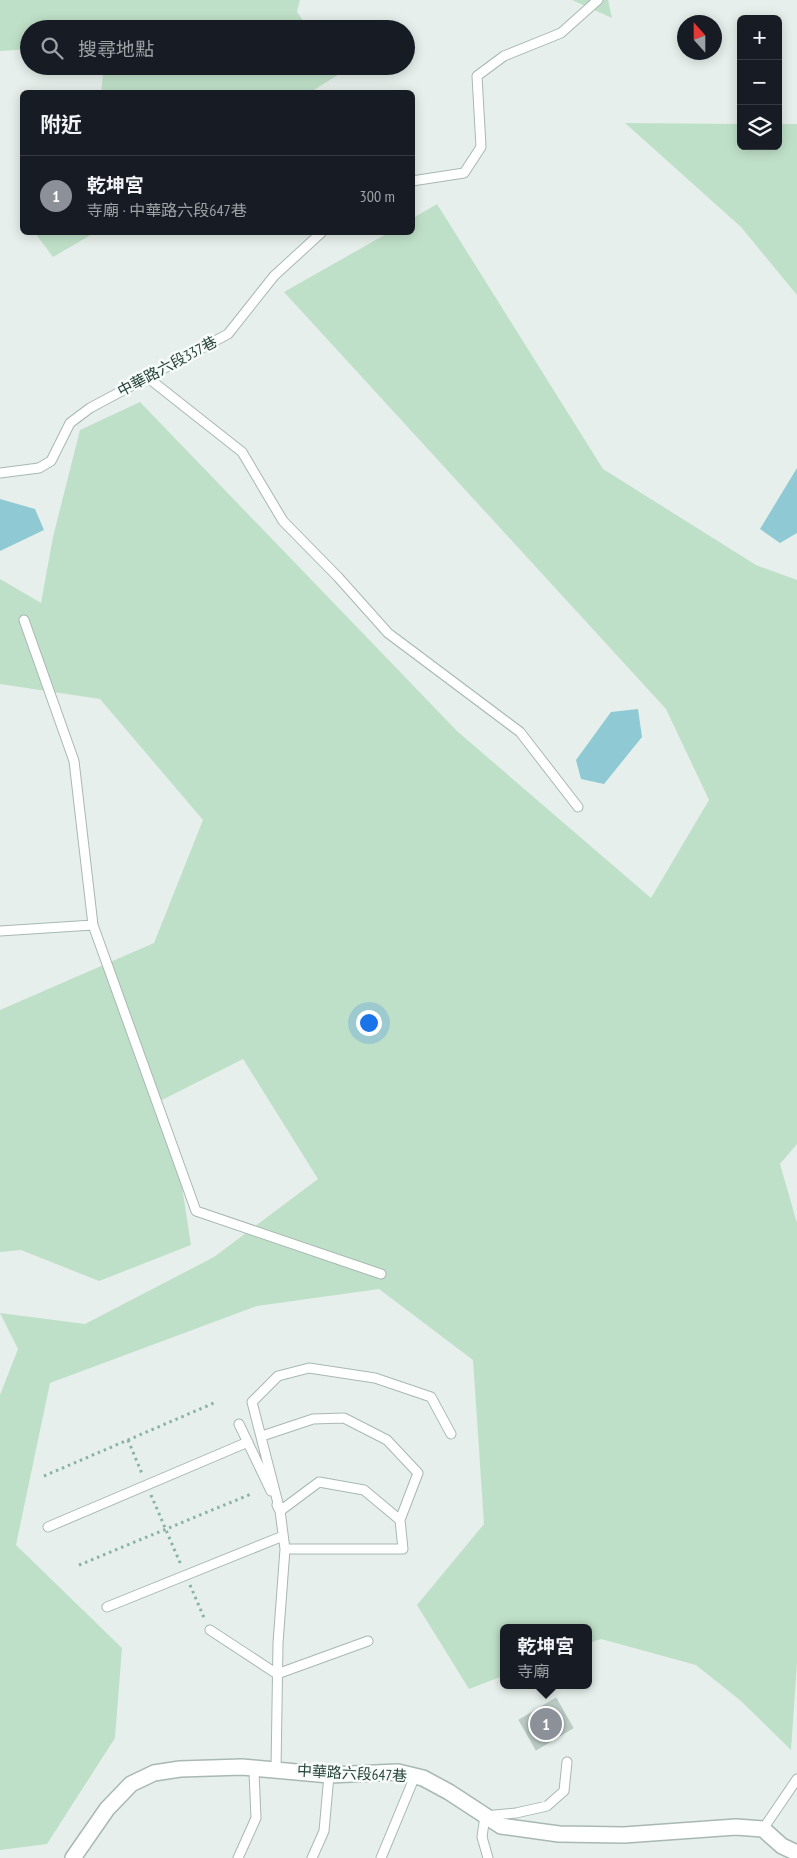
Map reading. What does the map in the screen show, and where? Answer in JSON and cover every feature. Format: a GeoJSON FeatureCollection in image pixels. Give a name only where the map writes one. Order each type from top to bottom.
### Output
{"type":"FeatureCollection","features":[{"type":"Feature","properties":{"kind":"street","name":"中華路六段647巷"},"geometry":{"type":"LineString","coordinates":[[73,1858],[107,1809],[130,1784],[154,1773],[180,1769],[256,1767],[329,1775],[398,1772],[423,1778],[449,1792],[501,1826],[559,1834],[624,1835],[736,1827],[763,1829]]}},
{"type":"Feature","properties":{"kind":"street"},"geometry":{"type":"LineString","coordinates":[[763,1829],[782,1846],[797,1853]]}},
{"type":"Feature","properties":{"kind":"lane"},"geometry":{"type":"LineString","coordinates":[[415,181],[464,174],[481,147],[477,76],[504,56],[561,33],[598,0]]}},
{"type":"Feature","properties":{"kind":"lane","name":"中華路六段337巷"},"geometry":{"type":"LineString","coordinates":[[0,473],[39,468],[51,461],[70,423],[90,408],[228,334],[274,276],[319,235]]}},
{"type":"Feature","properties":{"kind":"lane"},"geometry":{"type":"LineString","coordinates":[[147,377],[242,452],[283,521],[338,577],[388,633],[520,732],[578,807]]}},
{"type":"Feature","properties":{"kind":"lane"},"geometry":{"type":"LineString","coordinates":[[24,620],[74,761],[92,925],[196,1211],[382,1274]]}},
{"type":"Feature","properties":{"kind":"lane"},"geometry":{"type":"LineString","coordinates":[[0,931],[92,925]]}},
{"type":"Feature","properties":{"kind":"lane"},"geometry":{"type":"LineString","coordinates":[[276,1769],[278,1643],[285,1548],[280,1510],[252,1402],[278,1376],[309,1368],[375,1378],[431,1397],[451,1434]]}},
{"type":"Feature","properties":{"kind":"lane"},"geometry":{"type":"LineString","coordinates":[[262,1436],[314,1419],[344,1418],[387,1440],[418,1473],[400,1520],[403,1550],[285,1548]]}},
{"type":"Feature","properties":{"kind":"lane"},"geometry":{"type":"LineString","coordinates":[[239,1424],[280,1510]]}},
{"type":"Feature","properties":{"kind":"lane"},"geometry":{"type":"LineString","coordinates":[[48,1527],[248,1442]]}},
{"type":"Feature","properties":{"kind":"lane"},"geometry":{"type":"LineString","coordinates":[[280,1510],[319,1482],[364,1490],[400,1520]]}},
{"type":"Feature","properties":{"kind":"lane"},"geometry":{"type":"LineString","coordinates":[[107,1607],[283,1536]]}},
{"type":"Feature","properties":{"kind":"lane"},"geometry":{"type":"LineString","coordinates":[[210,1630],[277,1674]]}},
{"type":"Feature","properties":{"kind":"lane"},"geometry":{"type":"LineString","coordinates":[[277,1674],[368,1641]]}},
{"type":"Feature","properties":{"kind":"lane"},"geometry":{"type":"LineString","coordinates":[[488,1858],[482,1837],[486,1816],[516,1813],[547,1806],[564,1790],[567,1762]]}},
{"type":"Feature","properties":{"kind":"lane"},"geometry":{"type":"LineString","coordinates":[[238,1858],[256,1818],[254,1772],[256,1767]]}},
{"type":"Feature","properties":{"kind":"lane"},"geometry":{"type":"LineString","coordinates":[[312,1858],[324,1831],[329,1775]]}},
{"type":"Feature","properties":{"kind":"lane"},"geometry":{"type":"LineString","coordinates":[[382,1858],[415,1776]]}},
{"type":"Feature","properties":{"kind":"lane"},"geometry":{"type":"LineString","coordinates":[[763,1829],[797,1780]]}},
{"type":"Feature","properties":{"kind":"path"},"geometry":{"type":"LineString","coordinates":[[44,1476],[214,1403]]}},
{"type":"Feature","properties":{"kind":"path"},"geometry":{"type":"LineString","coordinates":[[128,1440],[210,1630]]}},
{"type":"Feature","properties":{"kind":"path"},"geometry":{"type":"LineString","coordinates":[[79,1565],[251,1494]]}},
{"type":"Feature","properties":{"kind":"green space"},"geometry":{"type":"Polygon","coordinates":[[[0,0],[300,0],[297,12],[303,20],[20,20],[20,50],[0,51],[0,0]]]}},
{"type":"Feature","properties":{"kind":"green space"},"geometry":{"type":"Polygon","coordinates":[[[572,0],[608,0],[612,18],[572,0]]]}},
{"type":"Feature","properties":{"kind":"green space"},"geometry":{"type":"Polygon","coordinates":[[[103,75],[337,75],[314,90],[101,90],[103,75]]]}},
{"type":"Feature","properties":{"kind":"green space"},"geometry":{"type":"Polygon","coordinates":[[[625,123],[737,124],[737,150],[782,150],[782,124],[797,124],[797,295],[741,227],[625,123]]]}},
{"type":"Feature","properties":{"kind":"green space"},"geometry":{"type":"Polygon","coordinates":[[[437,204],[603,469],[756,565],[797,580],[797,1144],[780,1164],[797,1223],[797,1663],[791,1750],[741,1701],[696,1665],[601,1639],[592,1642],[592,1624],[500,1624],[500,1677],[469,1689],[417,1605],[484,1524],[473,1360],[379,1289],[257,1306],[50,1383],[16,1545],[122,1648],[115,1738],[47,1844],[0,1850],[0,1395],[18,1349],[0,1313],[85,1324],[214,1257],[318,1179],[243,1059],[158,1102],[178,1161],[191,1245],[99,1281],[21,1250],[0,1252],[0,1010],[154,943],[203,820],[100,699],[0,684],[0,579],[41,603],[53,537],[80,430],[140,402],[457,731],[651,898],[709,800],[666,709],[284,292],[384,235],[415,235],[415,217],[437,204]]]}},
{"type":"Feature","properties":{"kind":"green space"},"geometry":{"type":"Polygon","coordinates":[[[36,235],[91,235],[53,257],[36,235]]]}},
{"type":"Feature","properties":{"kind":"water"},"geometry":{"type":"Polygon","coordinates":[[[797,468],[797,533],[780,543],[760,529],[797,468]]]}},
{"type":"Feature","properties":{"kind":"water"},"geometry":{"type":"Polygon","coordinates":[[[0,499],[35,509],[44,530],[0,551],[0,499]]]}},
{"type":"Feature","properties":{"kind":"water"},"geometry":{"type":"Polygon","coordinates":[[[638,709],[642,737],[604,784],[581,779],[576,760],[611,712],[638,709]]]}},
{"type":"Feature","properties":{"kind":"building"},"geometry":{"type":"Polygon","coordinates":[[[556,1698],[573,1728],[536,1750],[519,1720],[556,1698]]]}},
{"type":"Feature","properties":{"kind":"place","name":"乾坤宮"},"geometry":{"type":"Point","coordinates":[546,1724]}}]}
